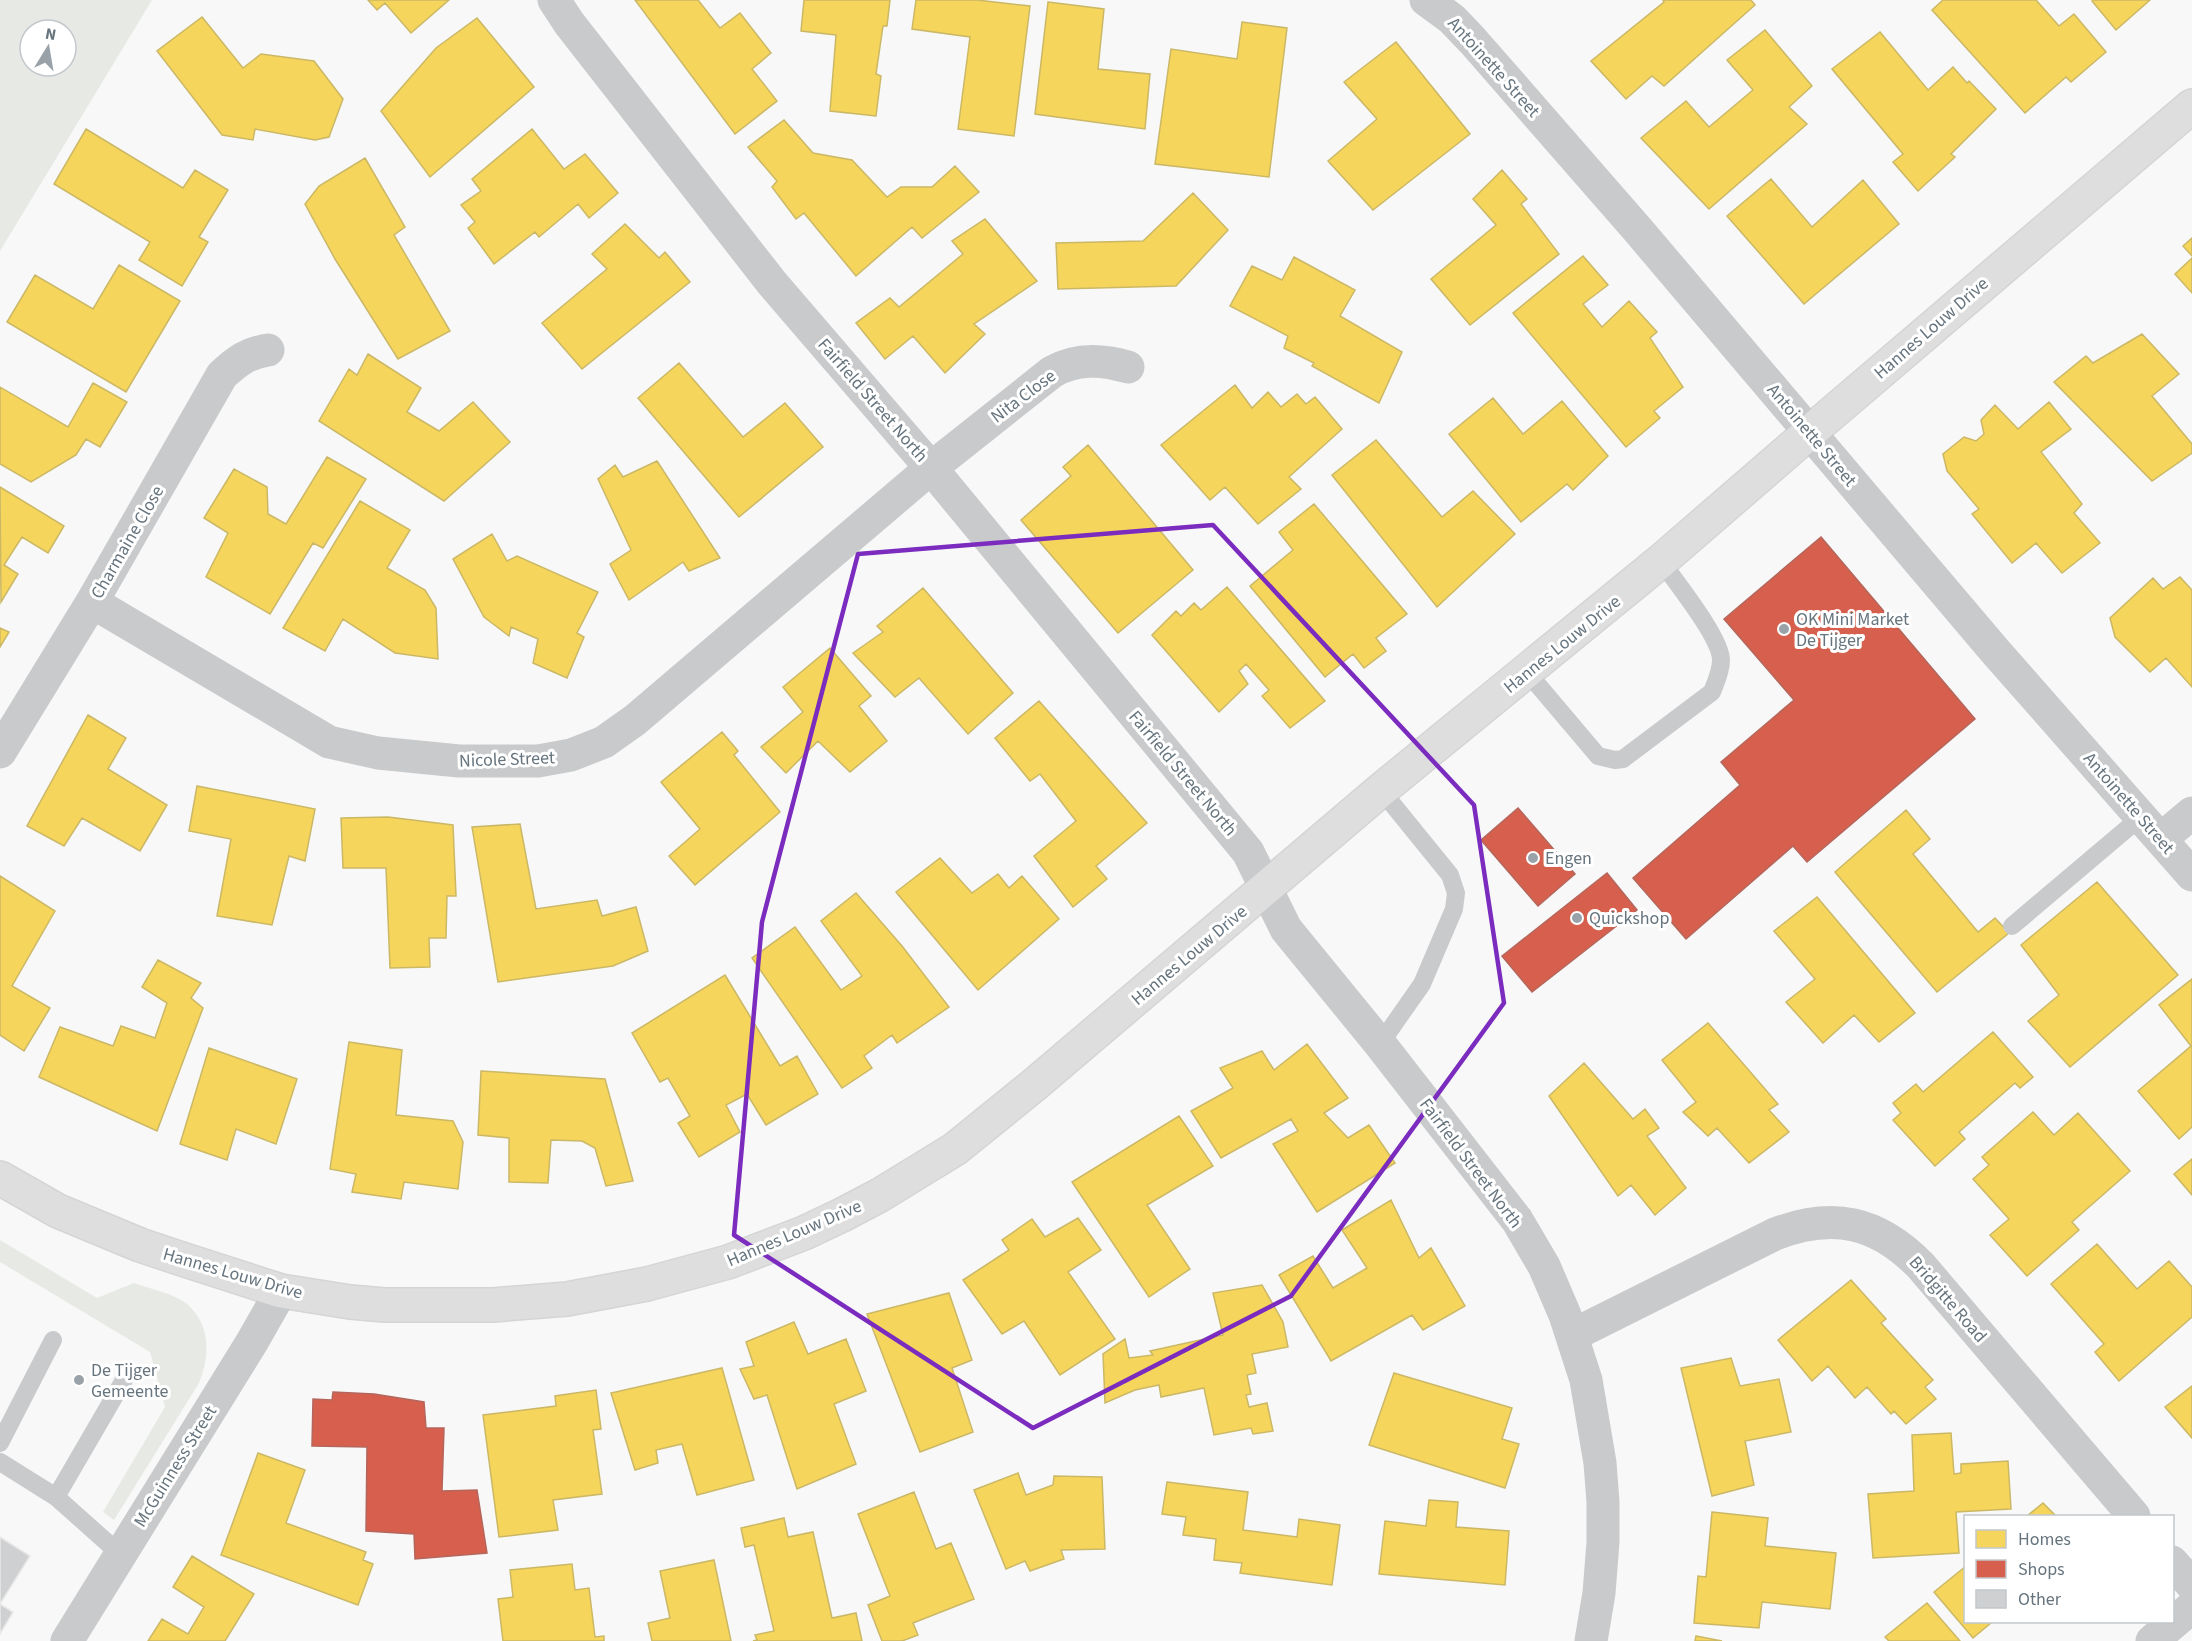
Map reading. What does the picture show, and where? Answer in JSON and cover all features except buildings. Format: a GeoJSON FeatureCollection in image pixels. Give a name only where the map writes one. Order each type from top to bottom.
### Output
{"type":"FeatureCollection","features":[{"type":"Feature","properties":{"kind":"street","name":"Fairfield Street North"},"geometry":{"type":"LineString","coordinates":[[554,0],[568,23],[772,283],[931,468],[1248,852],[1286,929],[1380,1044],[1517,1220],[1544,1266],[1573,1335],[1586,1380],[1600,1462],[1603,1502],[1600,1583],[1591,1641]]}},
{"type":"Feature","properties":{"kind":"street","name":"Antoinette Street"},"geometry":{"type":"LineString","coordinates":[[1426,0],[1452,19],[1473,40],[1638,230],[1988,642],[2192,875]]}},
{"type":"Feature","properties":{"kind":"street","name":"Hannes Louw Drive"},"geometry":{"type":"LineString","coordinates":[[0,1178],[58,1211],[96,1228],[188,1261],[281,1291],[385,1305],[493,1305],[567,1299],[647,1284],[728,1262],[804,1233],[880,1195],[955,1149],[1267,889],[1381,790],[1661,561],[2192,106]]}},
{"type":"Feature","properties":{"kind":"street","name":"Charmaine Close"},"geometry":{"type":"LineString","coordinates":[[0,752],[92,602],[222,375],[237,361],[251,353],[268,350]]}},
{"type":"Feature","properties":{"kind":"street","name":"Nita Close"},"geometry":{"type":"LineString","coordinates":[[931,468],[1052,372],[1065,365],[1085,361],[1108,361],[1128,367]]}},
{"type":"Feature","properties":{"kind":"street","name":"Nicole Street"},"geometry":{"type":"LineString","coordinates":[[92,602],[329,742],[378,753],[415,758],[459,761],[538,761],[571,755],[604,742],[635,720],[931,468]]}},
{"type":"Feature","properties":{"kind":"street"},"geometry":{"type":"LineString","coordinates":[[2152,828],[2192,813]]}},
{"type":"Feature","properties":{"kind":"street","name":"Bridgitte Road"},"geometry":{"type":"LineString","coordinates":[[1573,1335],[1790,1228],[1821,1222],[1846,1223],[1867,1228],[1896,1244],[1921,1266],[2133,1515]]}},
{"type":"Feature","properties":{"kind":"street","name":"McGuinness Street"},"geometry":{"type":"LineString","coordinates":[[67,1641],[252,1342],[281,1291]]}},
{"type":"Feature","properties":{"kind":"street"},"geometry":{"type":"LineString","coordinates":[[2174,1564],[2192,1585]]}},
{"type":"Feature","properties":{"kind":"street"},"geometry":{"type":"LineString","coordinates":[[2174,1622],[2192,1606]]}},
{"type":"Feature","properties":{"kind":"street"},"geometry":{"type":"LineString","coordinates":[[2152,1641],[2173,1623]]}},
{"type":"Feature","properties":{"kind":"lane"},"geometry":{"type":"LineString","coordinates":[[1527,672],[1598,756],[1607,759],[1623,759],[1712,692],[1719,675],[1721,658],[1717,645],[1697,611],[1661,561]]}},
{"type":"Feature","properties":{"kind":"lane"},"geometry":{"type":"LineString","coordinates":[[1380,1044],[1422,984],[1454,909],[1456,893],[1450,875],[1381,790]]}},
{"type":"Feature","properties":{"kind":"lane"},"geometry":{"type":"LineString","coordinates":[[2012,926],[2152,828]]}},
{"type":"Feature","properties":{"kind":"lane"},"geometry":{"type":"LineString","coordinates":[[0,1443],[53,1340]]}},
{"type":"Feature","properties":{"kind":"lane"},"geometry":{"type":"LineString","coordinates":[[56,1497],[124,1380]]}},
{"type":"Feature","properties":{"kind":"lane"},"geometry":{"type":"LineString","coordinates":[[0,1462],[56,1497],[120,1554]]}},
{"type":"Feature","properties":{"kind":"highlighted area"},"geometry":{"type":"Polygon","coordinates":[[[1213,525],[1474,805],[1504,1003],[1291,1296],[1033,1428],[734,1235],[762,922],[858,554],[1213,525]]]}},
{"type":"Feature","properties":{"kind":"shaded area"},"geometry":{"type":"Polygon","coordinates":[[[0,0],[152,0],[0,251],[0,0]]]}},
{"type":"Feature","properties":{"kind":"shaded area"},"geometry":{"type":"Polygon","coordinates":[[[0,1240],[97,1298],[134,1283],[181,1300],[195,1312],[201,1321],[206,1352],[199,1383],[114,1520],[103,1512],[165,1407],[150,1352],[0,1262],[0,1240]]]}},
{"type":"Feature","properties":{"kind":"place","name":"OK Mini Market De Tijger"},"geometry":{"type":"Point","coordinates":[1784,629]}},
{"type":"Feature","properties":{"kind":"place","name":"Engen"},"geometry":{"type":"Point","coordinates":[1533,858]}},
{"type":"Feature","properties":{"kind":"place","name":"Quickshop"},"geometry":{"type":"Point","coordinates":[1577,918]}},
{"type":"Feature","properties":{"kind":"place","name":"De Tijger Gemeente"},"geometry":{"type":"Point","coordinates":[79,1380]}}]}
